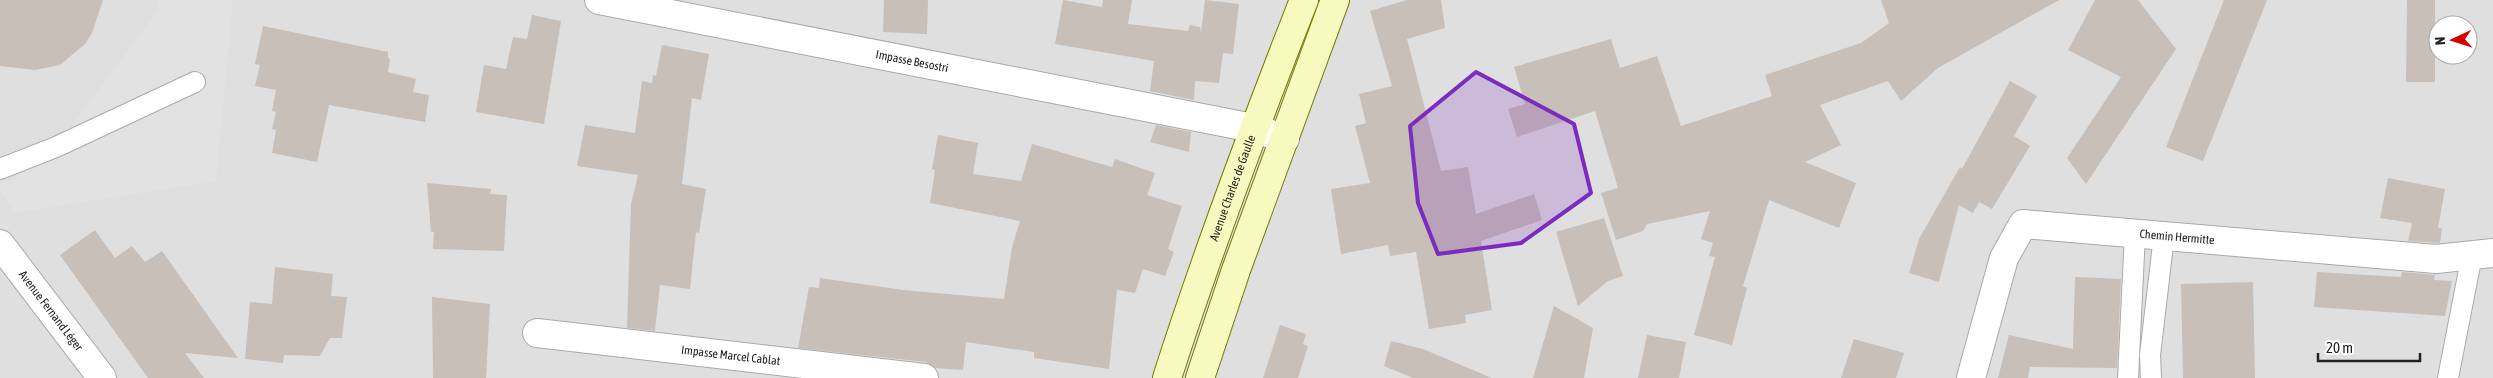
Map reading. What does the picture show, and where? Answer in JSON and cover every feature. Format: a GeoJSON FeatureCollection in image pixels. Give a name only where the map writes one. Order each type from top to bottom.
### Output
{"type":"FeatureCollection","features":[{"type":"Feature","properties":{"kind":"main road","name":"Avenue Charles de Gaulle"},"geometry":{"type":"LineString","coordinates":[[1167,378],[1203,266],[1253,128],[1304,0]]}},
{"type":"Feature","properties":{"kind":"main road"},"geometry":{"type":"LineString","coordinates":[[1200,378],[1236,270],[1286,139],[1335,0]]}},
{"type":"Feature","properties":{"kind":"street","name":"Impasse Besostri"},"geometry":{"type":"LineString","coordinates":[[600,0],[1253,128],[1286,139]]}},
{"type":"Feature","properties":{"kind":"street","name":"Chemin Hermitte"},"geometry":{"type":"LineString","coordinates":[[1971,378],[2004,258],[2023,224],[2436,259],[2482,254]]}},
{"type":"Feature","properties":{"kind":"street","name":"Avenue Fernand Léger"},"geometry":{"type":"LineString","coordinates":[[0,244],[102,378]]}},
{"type":"Feature","properties":{"kind":"street","name":"Impasse Marcel Cablat"},"geometry":{"type":"LineString","coordinates":[[538,333],[924,378]]}},
{"type":"Feature","properties":{"kind":"lane"},"geometry":{"type":"LineString","coordinates":[[0,169],[56,148],[195,82]]}},
{"type":"Feature","properties":{"kind":"lane"},"geometry":{"type":"LineString","coordinates":[[2128,378],[2134,233]]}},
{"type":"Feature","properties":{"kind":"lane"},"geometry":{"type":"LineString","coordinates":[[2151,378],[2150,355],[2164,236]]}},
{"type":"Feature","properties":{"kind":"lane"},"geometry":{"type":"LineString","coordinates":[[2448,378],[2482,254]]}},
{"type":"Feature","properties":{"kind":"highlighted area"},"geometry":{"type":"Polygon","coordinates":[[[1476,72],[1574,124],[1591,193],[1521,243],[1438,254],[1418,203],[1410,126],[1476,72]]]}},
{"type":"Feature","properties":{"kind":"shaded area"},"geometry":{"type":"Polygon","coordinates":[[[0,0],[2493,0],[2493,378],[0,378],[0,0]]]}},
{"type":"Feature","properties":{"kind":"shaded area"},"geometry":{"type":"Polygon","coordinates":[[[156,0],[233,0],[216,181],[15,213],[0,191],[0,186],[46,160],[159,9],[156,0]]]}},
{"type":"Feature","properties":{"kind":"building"},"geometry":{"type":"Polygon","coordinates":[[[0,0],[103,0],[92,33],[85,44],[60,65],[35,70],[0,66],[0,0]]]}},
{"type":"Feature","properties":{"kind":"building"},"geometry":{"type":"Polygon","coordinates":[[[884,0],[928,0],[927,34],[883,32],[884,0]]]}},
{"type":"Feature","properties":{"kind":"building"},"geometry":{"type":"Polygon","coordinates":[[[1063,0],[1102,7],[1103,0],[1132,0],[1128,24],[1188,31],[1190,25],[1200,27],[1201,33],[1205,0],[1239,4],[1233,54],[1223,53],[1219,83],[1195,81],[1194,100],[1150,91],[1154,61],[1055,44],[1063,0]]]}},
{"type":"Feature","properties":{"kind":"building"},"geometry":{"type":"Polygon","coordinates":[[[1407,0],[1441,0],[1445,28],[1407,39],[1441,171],[1468,167],[1476,214],[1534,194],[1542,220],[1481,241],[1492,310],[1465,315],[1466,323],[1429,329],[1416,252],[1390,256],[1388,245],[1341,254],[1331,189],[1370,183],[1355,126],[1366,123],[1359,94],[1392,86],[1370,11],[1407,0]]]}},
{"type":"Feature","properties":{"kind":"building"},"geometry":{"type":"Polygon","coordinates":[[[1881,0],[2059,0],[1938,68],[1901,101],[1888,81],[1820,105],[1841,145],[1805,162],[1856,183],[1839,228],[1769,200],[1743,286],[1747,288],[1732,345],[1694,335],[1715,257],[1709,256],[1713,243],[1701,239],[1710,211],[1647,224],[1643,231],[1616,240],[1601,193],[1618,188],[1595,111],[1517,137],[1508,109],[1525,104],[1514,67],[1611,39],[1620,68],[1657,56],[1681,126],[1772,96],[1765,75],[1861,43],[1889,23],[1881,0]]]}},
{"type":"Feature","properties":{"kind":"building"},"geometry":{"type":"Polygon","coordinates":[[[2095,0],[2138,0],[2176,49],[2086,184],[2067,158],[2121,77],[2068,50],[2095,0]]]}},
{"type":"Feature","properties":{"kind":"building"},"geometry":{"type":"Polygon","coordinates":[[[2224,0],[2267,0],[2203,161],[2166,147],[2224,0]]]}},
{"type":"Feature","properties":{"kind":"building"},"geometry":{"type":"Polygon","coordinates":[[[2407,0],[2435,0],[2435,15],[2428,15],[2428,65],[2435,65],[2435,82],[2406,82],[2407,0]]]}},
{"type":"Feature","properties":{"kind":"building"},"geometry":{"type":"Polygon","coordinates":[[[532,15],[561,21],[544,124],[476,112],[484,65],[506,69],[513,37],[527,39],[532,15]]]}},
{"type":"Feature","properties":{"kind":"building"},"geometry":{"type":"Polygon","coordinates":[[[263,26],[388,52],[388,58],[390,59],[388,72],[416,79],[413,92],[429,95],[425,122],[329,105],[317,162],[272,153],[276,130],[272,129],[276,112],[272,111],[276,90],[255,86],[260,65],[255,64],[263,26]]]}},
{"type":"Feature","properties":{"kind":"building"},"geometry":{"type":"Polygon","coordinates":[[[662,45],[709,54],[701,100],[692,98],[682,184],[706,189],[699,233],[696,232],[690,289],[660,285],[655,331],[627,328],[631,204],[638,175],[577,166],[585,125],[635,133],[642,81],[652,83],[653,75],[656,76],[662,45]]]}},
{"type":"Feature","properties":{"kind":"building"},"geometry":{"type":"Polygon","coordinates":[[[2010,81],[2037,96],[2014,136],[2030,146],[1992,209],[1979,202],[1973,213],[1959,205],[1939,282],[1909,273],[1919,239],[1960,167],[1962,169],[2010,81]]]}},
{"type":"Feature","properties":{"kind":"building"},"geometry":{"type":"Polygon","coordinates":[[[1156,125],[1191,132],[1189,152],[1150,142],[1156,125]]]}},
{"type":"Feature","properties":{"kind":"building"},"geometry":{"type":"Polygon","coordinates":[[[938,135],[978,143],[973,174],[1021,181],[1032,144],[1112,167],[1115,159],[1155,173],[1147,195],[1182,206],[1168,249],[1174,252],[1165,276],[1143,269],[1135,293],[1117,290],[1109,369],[1034,358],[1034,352],[966,342],[963,370],[935,368],[926,362],[798,348],[809,287],[819,288],[820,278],[903,290],[1004,299],[1012,247],[1020,221],[930,203],[935,170],[932,169],[938,135]]]}},
{"type":"Feature","properties":{"kind":"building"},"geometry":{"type":"Polygon","coordinates":[[[2388,178],[2445,189],[2438,228],[2442,228],[2440,243],[2408,241],[2412,223],[2380,218],[2388,178]]]}},
{"type":"Feature","properties":{"kind":"building"},"geometry":{"type":"Polygon","coordinates":[[[427,183],[491,189],[490,194],[507,195],[504,251],[433,249],[434,232],[431,232],[427,183]]]}},
{"type":"Feature","properties":{"kind":"building"},"geometry":{"type":"Polygon","coordinates":[[[1604,218],[1623,276],[1608,281],[1578,306],[1556,232],[1604,218]]]}},
{"type":"Feature","properties":{"kind":"building"},"geometry":{"type":"Polygon","coordinates":[[[95,230],[115,258],[132,246],[145,262],[162,251],[238,358],[185,353],[204,378],[148,378],[60,255],[95,230]]]}},
{"type":"Feature","properties":{"kind":"building"},"geometry":{"type":"Polygon","coordinates":[[[275,267],[333,274],[331,296],[347,297],[342,338],[330,338],[320,356],[284,355],[283,363],[245,359],[250,302],[272,304],[275,267]]]}},
{"type":"Feature","properties":{"kind":"building"},"geometry":{"type":"Polygon","coordinates":[[[2317,272],[2401,277],[2402,272],[2435,275],[2434,280],[2452,281],[2445,316],[2314,307],[2317,272]]]}},
{"type":"Feature","properties":{"kind":"building"},"geometry":{"type":"Polygon","coordinates":[[[2075,277],[2121,279],[2117,368],[2030,367],[2028,378],[1998,378],[2009,335],[2073,349],[2075,277]]]}},
{"type":"Feature","properties":{"kind":"building"},"geometry":{"type":"Polygon","coordinates":[[[2253,282],[2255,378],[2183,378],[2181,284],[2253,282]]]}},
{"type":"Feature","properties":{"kind":"building"},"geometry":{"type":"Polygon","coordinates":[[[432,297],[490,304],[486,378],[433,378],[432,297]]]}},
{"type":"Feature","properties":{"kind":"building"},"geometry":{"type":"Polygon","coordinates":[[[1554,306],[1593,328],[1584,378],[1533,378],[1554,306]]]}},
{"type":"Feature","properties":{"kind":"building"},"geometry":{"type":"Polygon","coordinates":[[[1280,325],[1306,334],[1303,344],[1308,346],[1298,378],[1263,378],[1280,325]]]}},
{"type":"Feature","properties":{"kind":"building"},"geometry":{"type":"Polygon","coordinates":[[[1647,335],[1686,342],[1679,378],[1638,378],[1647,335]]]}},
{"type":"Feature","properties":{"kind":"building"},"geometry":{"type":"Polygon","coordinates":[[[1854,339],[1904,353],[1896,378],[1841,378],[1854,339]]]}},
{"type":"Feature","properties":{"kind":"building"},"geometry":{"type":"Polygon","coordinates":[[[1391,341],[1423,349],[1492,378],[1413,378],[1384,366],[1391,341]]]}}]}
